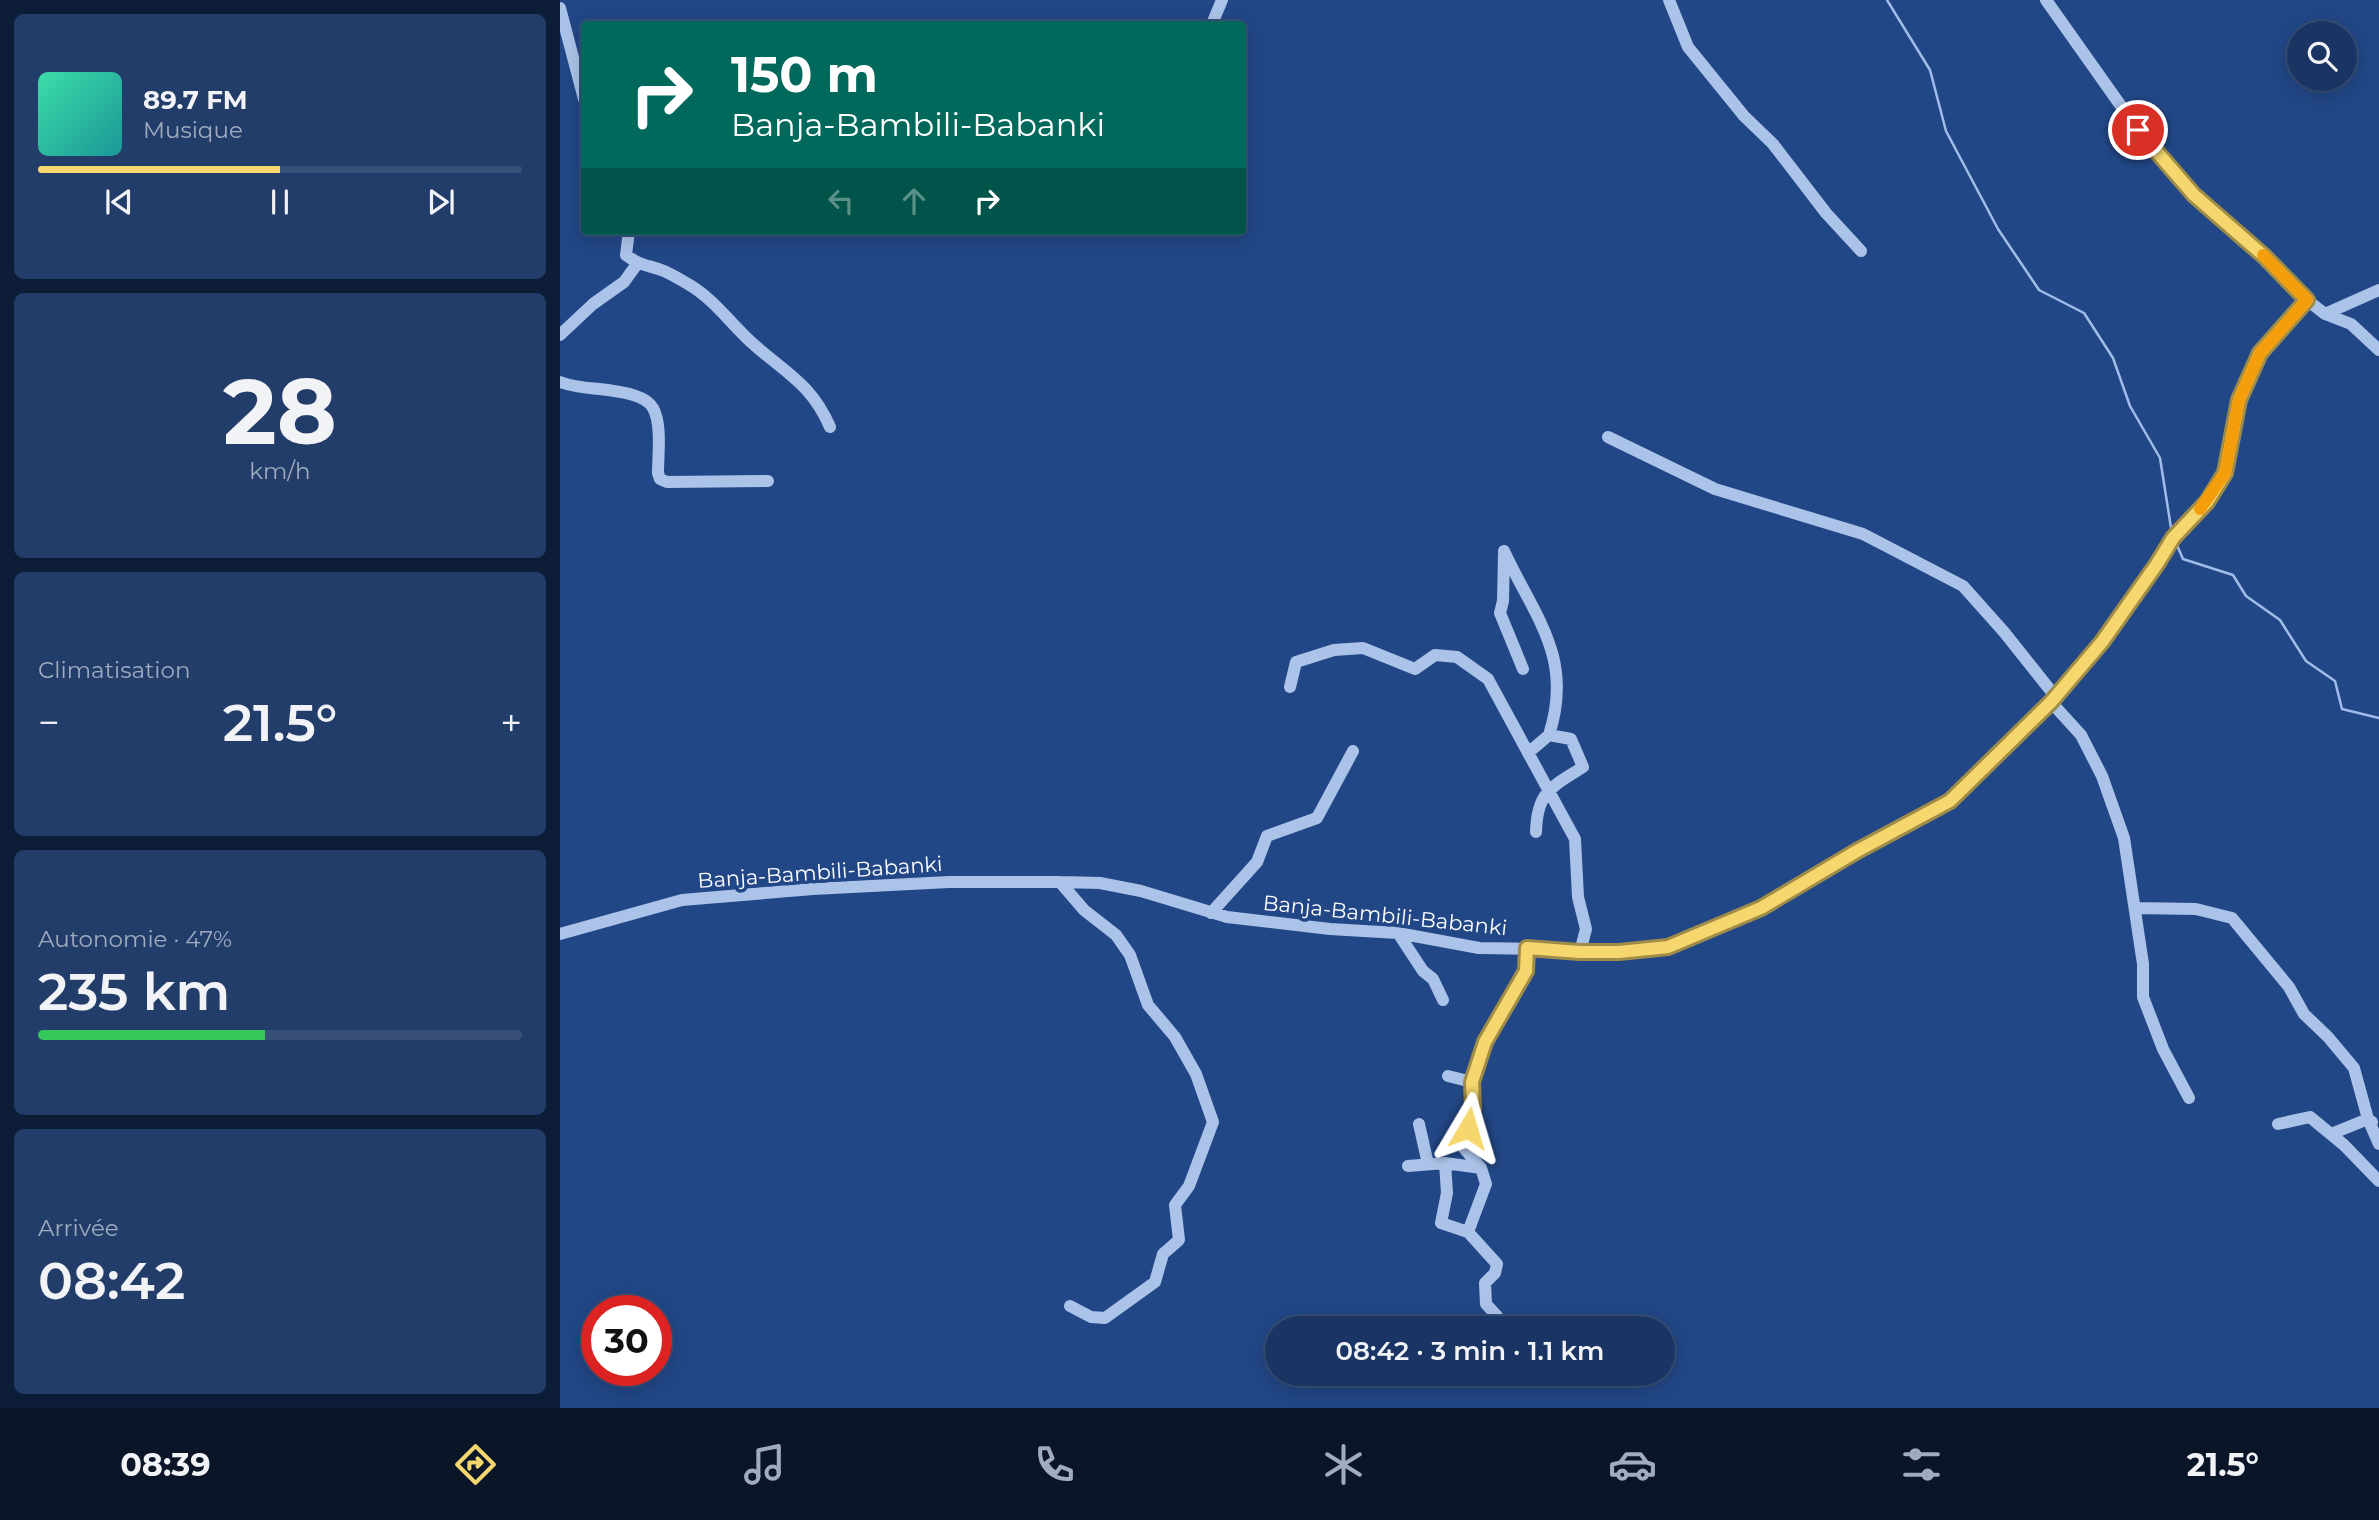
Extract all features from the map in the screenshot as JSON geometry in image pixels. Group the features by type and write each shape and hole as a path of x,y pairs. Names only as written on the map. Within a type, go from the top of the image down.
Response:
{"street":[{"path":"1213,21 1222,0"},
{"path":"1669,0 1688,47 1744,116 1773,144 1826,213 1861,251"},
{"path":"2046,0 2138,130 2194,195 2264,256 2307,300 2325,314 2351,324 2379,350"},
{"path":"560,8 581,88"},
{"path":"628,235 626,255 637,264 665,272 691,285 726,313 749,341 801,383 821,406 830,427"},
{"path":"560,335 593,304 624,282 637,264"},
{"path":"2325,314 2379,290"},
{"name":"Banja-Bambili-Babanki","path":"560,934 682,900 949,882 1060,882 1100,883 1141,891 1227,917 1330,929 1398,933 1479,948 1619,952 1668,947 1761,908 1857,851 1950,801 2053,699 2102,642 2173,538 2207,502 2225,473 2239,400 2260,353 2307,300"},
{"path":"560,382 576,388 610,390 641,398 653,407 658,436 660,479 667,482 768,481"},
{"path":"1608,437 1715,489 1863,534 1963,586 2004,632 2081,735 2102,776 2124,838 2143,964 2143,997 2163,1049 2189,1098"},
{"path":"1522,669 1500,613 1503,601 1504,551 1552,648 1558,684 1556,714 1549,735 1528,753"},
{"path":"1290,687 1296,662 1334,650 1363,648 1415,669 1435,655 1457,657 1488,678 1575,839 1578,897 1586,929 1580,952"},
{"path":"1536,831 1537,811 1549,789 1583,767 1572,738 1549,735"},
{"path":"1211,913 1257,862 1267,836 1317,818 1353,751"},
{"path":"1060,882 1084,910 1116,935 1130,955 1148,1005 1175,1037 1191,1065 1213,1122 1189,1186 1175,1205 1179,1240 1163,1254 1155,1282 1105,1318 1091,1317 1070,1306"},
{"path":"2136,908 2196,909 2232,918 2289,987 2304,1014 2354,1068 2379,1144"},
{"path":"1398,933 1423,971 1433,979 1443,1000"},
{"path":"1468,1232 1486,1184 1481,1168 1463,1147 1473,1108 1472,1082 1485,1042 1526,971 1527,948"},
{"path":"1448,1076 1472,1082"},
{"path":"2278,1124 2310,1117 2344,1144 2379,1181"},
{"path":"2331,1134 2373,1122"},
{"path":"1419,1124 1428,1164"},
{"path":"1408,1166 1445,1163 1481,1168"},
{"path":"1445,1163 1447,1193 1441,1223 1468,1232 1497,1264 1495,1273 1485,1283 1486,1304 1497,1316"}],"waterway":[{"path":"1887,0 1930,70 1946,131 1998,229 2039,290 2084,313 2113,358 2130,406 2160,458 2172,534"},
{"path":"2176,543 2183,559 2233,575 2246,596 2280,620 2306,661 2335,681 2342,709 2379,718"}],"slow traffic":[{"path":"2200,509 2225,473 2239,400 2260,353 2307,300 2263,255"}],"route":[{"path":"1468,1128 1473,1108 1472,1082 1485,1042 1526,971 1527,948 1619,952 1668,947 1761,908 1857,851 1950,801 2051,702 2102,642 2173,538 2207,502 2225,473 2239,400 2260,353 2307,300 2264,256 2194,195 2138,130"}]}
